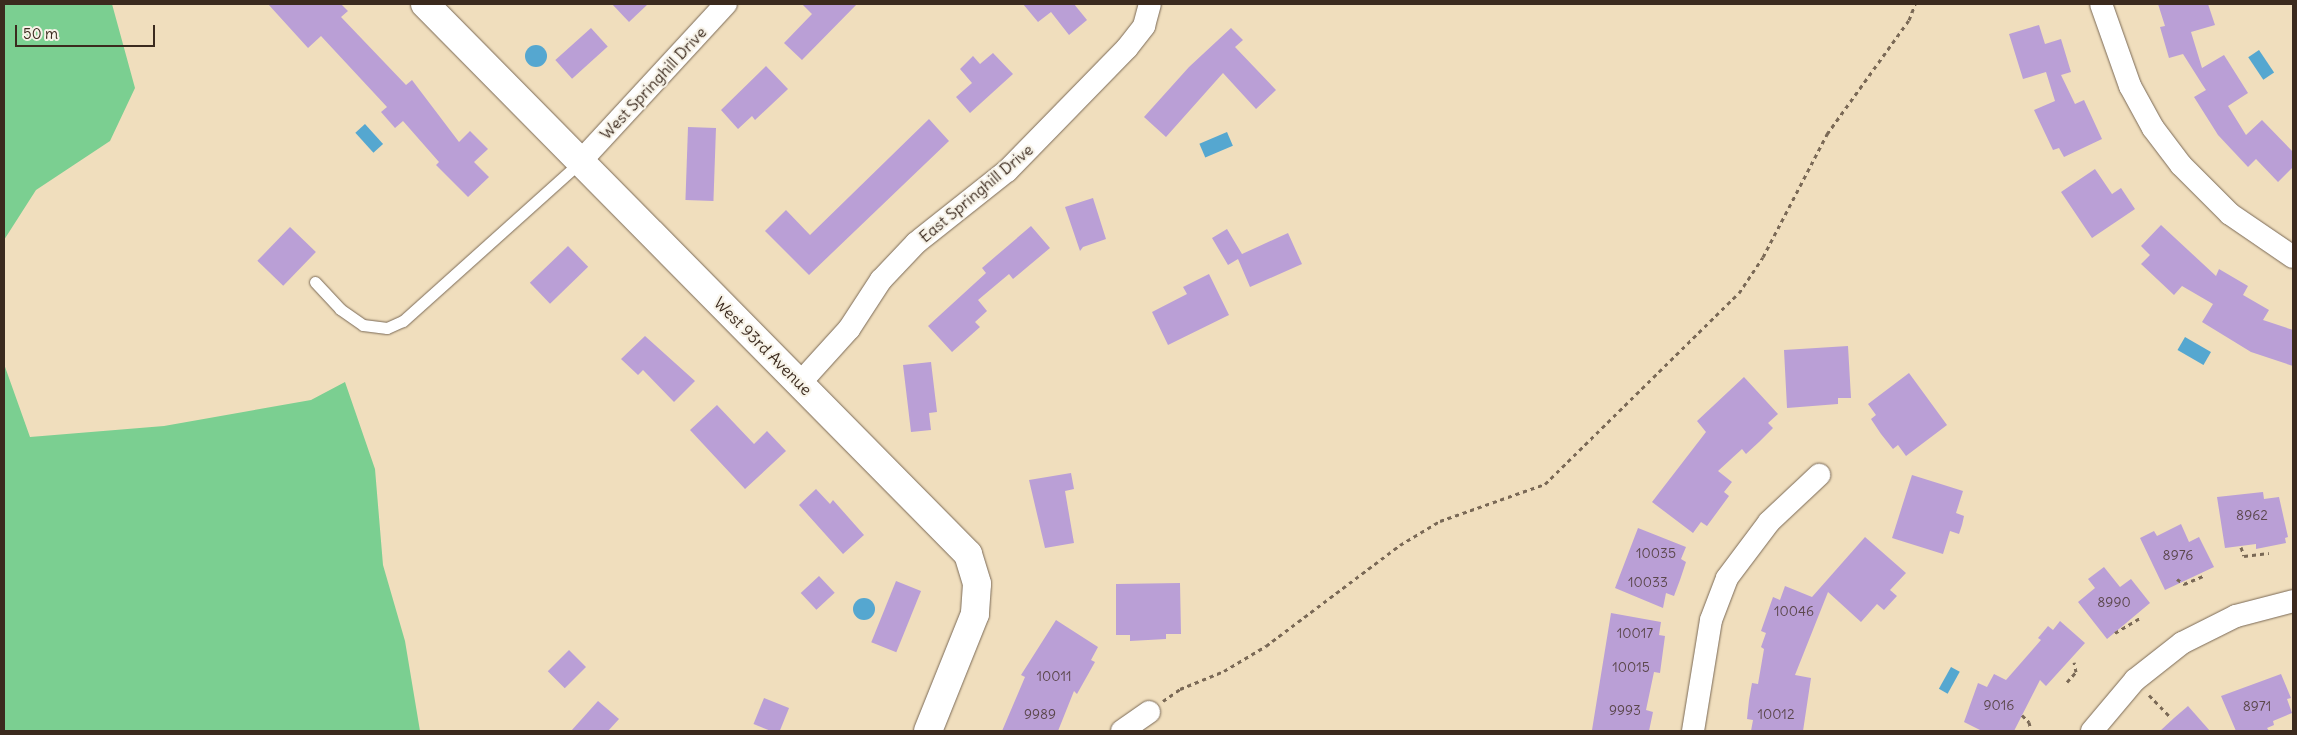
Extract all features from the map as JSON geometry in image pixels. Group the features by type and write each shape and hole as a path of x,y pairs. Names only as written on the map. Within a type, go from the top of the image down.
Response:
{"street":[{"name":"West 93rd Avenue","path":"425,4 956,539 968,554 974,569 977,600 974,621 928,731"},
{"name":"West Springhill Drive","path":"580,162 726,4"},
{"name":"East Springhill Drive","path":"800,383 849,328 881,280 916,244 1007,171 1127,48 1144,26 1150,4"},
{"path":"2101,4 2130,86 2153,128 2181,165 2242,224 2293,257"},
{"path":"1692,731 1711,620 1727,578 1769,522 1819,475"},
{"path":"2092,731 2135,680 2166,654 2217,624 2258,608 2293,601"},
{"path":"1122,731 1149,712"}],"lane":[{"path":"315,282 340,309 363,325 388,328 403,321 580,162"}],"path":[{"path":"1149,712 1180,689 1224,671 1266,646 1400,545 1440,521 1545,484 1739,293 1764,257 1827,134 1909,20 1915,4"},
{"path":"2241,547 2244,556 2269,553"},
{"path":"2177,579 2184,584 2205,575"},
{"path":"2115,633 2142,617"},
{"path":"2067,682 2077,668 2074,662"},
{"path":"2135,680 2170,717"},
{"path":"2022,715 2029,722 2031,731"}],"green space":[{"path":"4,4 112,4 135,88 110,141 36,190 4,240"},
{"path":"4,364 30,437 164,426 311,400 345,382 375,469 383,565 405,641 420,731 4,731"}],"water":[{"path":"536,45 544,48 547,56 544,64 536,67 528,64 525,56 528,48"},
{"path":"2259,50 2274,72 2263,80 2248,57"},
{"path":"365,124 383,144 373,153 355,133"},
{"path":"1227,132 1233,146 1205,158 1199,144"},
{"path":"2185,337 2211,352 2203,365 2178,350"},
{"path":"864,598 872,601 875,609 872,617 864,620 856,617 853,609 856,601"},
{"path":"1951,667 1960,672 1948,694 1939,689"}],"building":[{"path":"268,4 341,4 348,11 341,17 406,85 412,80 459,142 470,131 488,149 474,162 489,177 468,197 436,165 439,162 403,121 395,128 381,112 387,107 321,36 308,48"},
{"path":"612,4 648,4 629,22"},
{"path":"802,4 857,4 802,60 784,43 812,14"},
{"path":"1023,4 1074,4 1087,20 1069,35 1051,12 1038,22"},
{"path":"2158,4 2208,4 2215,25 2191,32 2202,68 2224,55 2248,93 2228,106 2246,135 2262,120 2293,152 2293,167 2278,182 2256,159 2248,167 2218,135 2194,97 2206,90 2183,54 2169,58 2160,27 2165,26"},
{"path":"2039,25 2045,44 2061,39 2071,72 2061,75 2075,104 2084,100 2102,139 2064,157 2059,148 2053,150 2034,110 2055,101 2046,72 2023,79 2009,34"},
{"path":"591,28 608,47 572,79 555,60"},
{"path":"1231,28 1243,40 1235,47 1276,90 1256,109 1223,73 1166,137 1144,117 1189,67"},
{"path":"993,53 1013,74 970,113 956,97 972,83 960,69 973,56 980,64"},
{"path":"766,66 788,89 755,120 752,116 738,129 721,110"},
{"path":"929,119 949,141 809,275 765,231 786,210 810,235"},
{"path":"688,127 716,128 713,201 685,200"},
{"path":"2095,169 2112,194 2121,188 2135,209 2092,238 2061,192"},
{"path":"1093,198 1106,239 1083,247 1080,251 1065,207"},
{"path":"2161,225 2216,276 2219,269 2248,286 2243,295 2269,310 2263,320 2293,330 2293,366 2251,352 2202,322 2213,304 2182,286 2174,295 2141,264 2150,255 2141,246"},
{"path":"1031,226 1050,248 1013,279 1009,274 978,300 987,311 975,322 980,327 952,352 928,326 986,273 982,268"},
{"path":"290,227 316,252 283,286 257,261"},
{"path":"1227,229 1242,254 1288,233 1302,264 1250,287 1238,259 1228,265 1212,238"},
{"path":"568,246 588,267 550,304 530,283"},
{"path":"1209,274 1229,315 1168,345 1152,312 1187,294 1183,287"},
{"path":"645,336 695,381 674,402 643,370 638,375 621,359"},
{"path":"1848,346 1851,398 1838,398 1838,404 1787,408 1784,350"},
{"path":"931,362 937,412 929,413 931,430 911,432 903,365"},
{"path":"1909,373 1947,425 1906,456 1898,445 1893,449 1881,434 1871,419 1876,415 1868,404"},
{"path":"1744,377 1778,414 1768,423 1773,428 1759,442 1746,454 1742,449 1718,471 1732,482 1724,492 1729,496 1707,526 1701,522 1693,533 1652,502 1706,432 1697,421"},
{"path":"717,405 754,444 767,431 786,451 745,489 690,430"},
{"path":"1071,473 1074,489 1065,491 1074,543 1045,548 1029,480"},
{"path":"1912,475 1963,491 1956,513 1964,516 1962,525 1959,534 1950,531 1943,554 1892,538"},
{"path":"816,489 830,504 833,500 864,535 843,554 799,505"},
{"path":"2263,492 2264,499 2279,497 2288,537 2285,538 2286,543 2256,549 2256,544 2225,548 2217,497"},
{"path":"2181,524 2189,542 2199,537 2214,567 2165,590 2140,538 2154,531 2157,536"},
{"path":"1638,528 1686,547 1681,559 1686,562 1674,596 1666,593 1663,608 1615,588"},
{"path":"1865,537 1906,573 1890,590 1897,596 1884,610 1877,604 1861,622 1828,592 1795,675 1811,678 1803,731 1751,731 1753,720 1747,719 1749,700 1752,683 1758,684 1764,649 1761,647 1766,633 1761,631 1773,597 1780,600 1785,586 1812,597"},
{"path":"2104,567 2120,587 2131,579 2150,603 2107,639 2078,602 2095,588 2088,579"},
{"path":"819,576 835,593 816,610 801,593"},
{"path":"896,581 921,591 896,652 871,642"},
{"path":"1180,583 1181,634 1166,634 1166,639 1130,641 1130,635 1116,635 1116,584"},
{"path":"1611,613 1661,622 1659,635 1665,636 1660,673 1654,672 1646,710 1653,712 1649,731 1592,730"},
{"path":"1056,620 1098,647 1091,660 1095,662 1077,694 1074,691 1058,731 1002,731 1025,677 1021,675"},
{"path":"2060,621 2085,643 2046,686 2040,680 2014,731 1982,731 1964,722 1978,683 1987,687 1994,674 2006,680 2041,640 2038,638 2048,626 2053,630"},
{"path":"569,650 586,667 565,688 548,671"},
{"path":"2281,674 2291,698 2287,699 2292,713 2273,721 2274,725 2267,728 2269,731 2236,731 2221,696"},
{"path":"764,698 789,708 780,731 771,731 754,724"},
{"path":"598,701 619,719 608,731 571,731"},
{"path":"2188,706 2210,731 2160,731 2174,718"}]}
